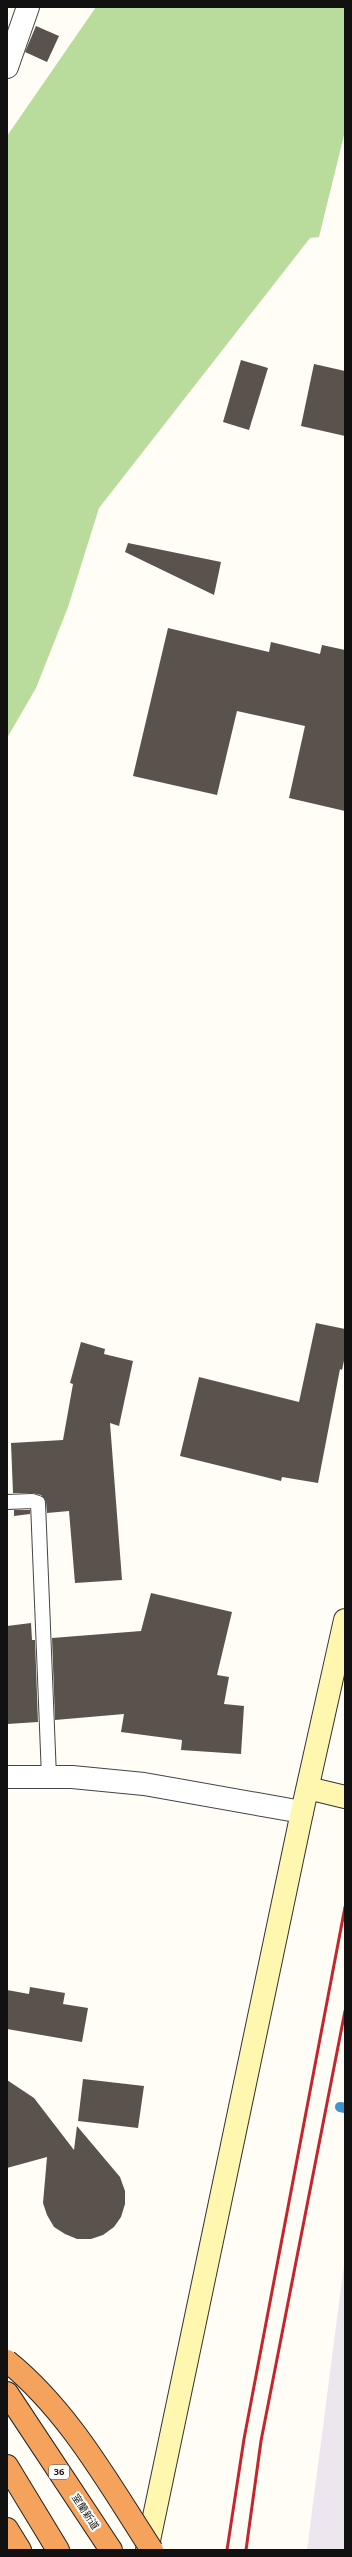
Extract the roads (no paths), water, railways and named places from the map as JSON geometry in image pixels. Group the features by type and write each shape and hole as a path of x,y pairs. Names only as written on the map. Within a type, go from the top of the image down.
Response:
{"highway":[{"path":"7,2361 30,2380 79,2438 152,2550"},
{"name":"室蘭新道","path":"7,2394 111,2550"},
{"path":"7,2466 58,2550"},
{"path":"7,2529 20,2550"}],"street":[{"path":"7,67 28,7"},
{"path":"147,2550 302,1812 345,1620"},
{"path":"7,1777 49,1777 144,1784 302,1812"},
{"path":"308,1788 345,1797"}],"lane":[{"path":"7,1502 32,1501 38,1503 49,1777"}],"waterway":[{"path":"340,2107 345,2108"}],"railway":[{"path":"227,2550 244,2439 345,1907"},
{"path":"246,2550 261,2441 345,2011"}]}
